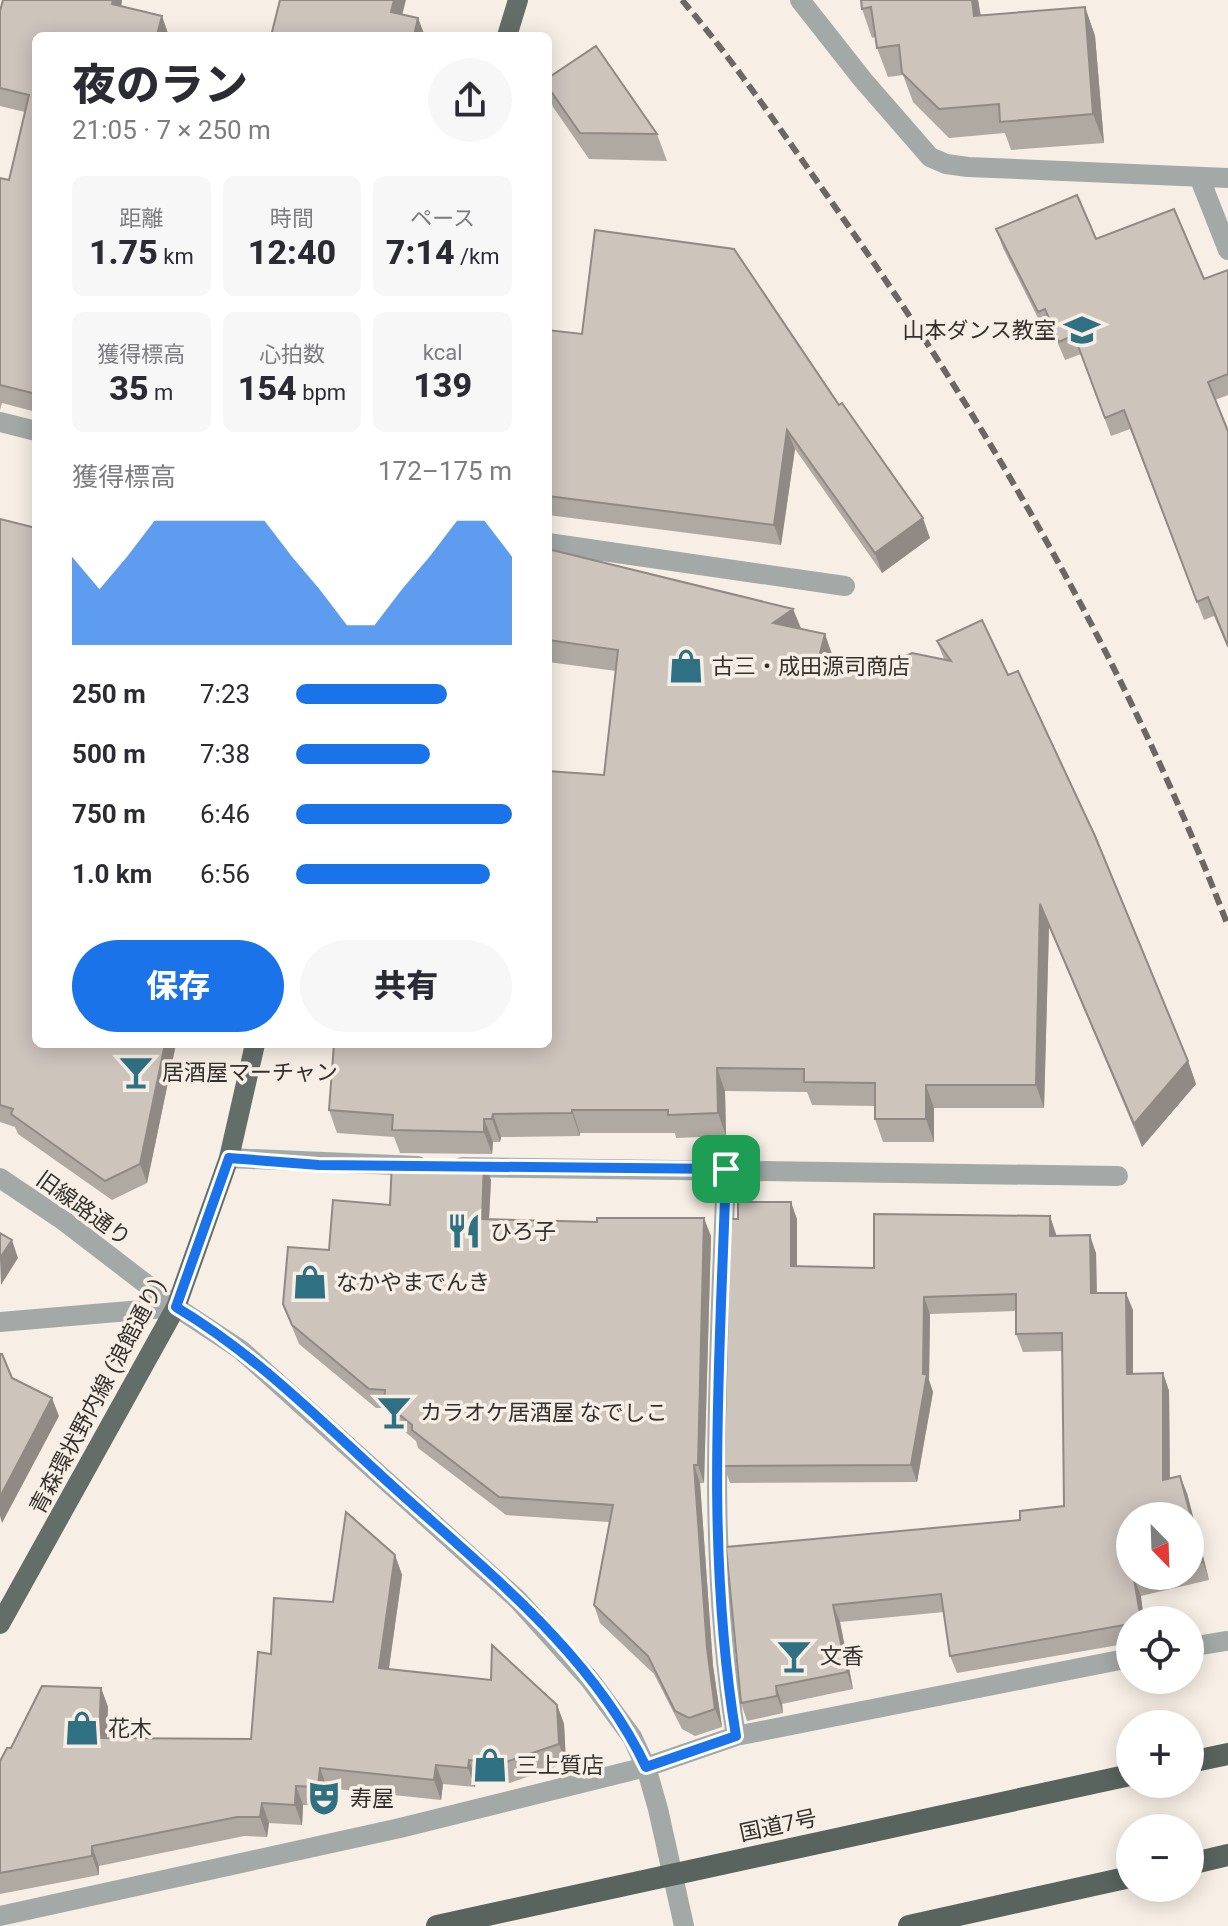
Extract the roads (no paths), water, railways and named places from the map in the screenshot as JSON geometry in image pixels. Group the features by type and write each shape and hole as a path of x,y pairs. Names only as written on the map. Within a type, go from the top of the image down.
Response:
{"highway":[{"path":"1204,1759 1228,1754"},
{"name":"国道7号","path":"437,1926 1116,1778"},
{"path":"1204,1861 1228,1855"},
{"path":"909,1926 1116,1880"}],"main road":[{"path":"508,32 516,1"},
{"name":"青森環状野内線 (浪館通り)","path":"0,1624 176,1307 229,1158 254,1048"}],"street":[{"path":"800,0 863,80 937,161 968,167 1228,178"},
{"path":"1200,179 1228,250"},
{"path":"0,422 32,430"},
{"path":"552,544 821,580 845,586"},
{"path":"229,1158 335,1165 1118,1176"},
{"path":"726,1169 715,1537 725,1672 736,1736"},
{"name":"旧線路通り","path":"0,1178 64,1221 176,1307 241,1350 517,1599 613,1709 646,1767 684,1926"},
{"path":"0,1322 176,1307"},
{"path":"1204,1645 1226,1641"},
{"path":"0,1916 214,1872 646,1767 736,1736 1116,1661"}],"railway":[{"path":"682,0 741,75 833,204 948,375 1002,463 1102,644 1147,737 1228,926"}],"place":[{"name":"山本ダンス教室","path":"1082,330"},
{"name":"古三・成田源司商店","path":"686,666"},
{"name":"居酒屋マーチャン","path":"136,1072"},
{"name":"ひろ子","path":"464,1231"},
{"name":"なかやまでんき","path":"310,1282"},
{"name":"カラオケ居酒屋 なでしこ","path":"394,1412"},
{"name":"文香","path":"794,1656"},
{"name":"花木","path":"82,1728"},
{"name":"三上質店","path":"490,1765"},
{"name":"寿屋","path":"324,1798"}]}
